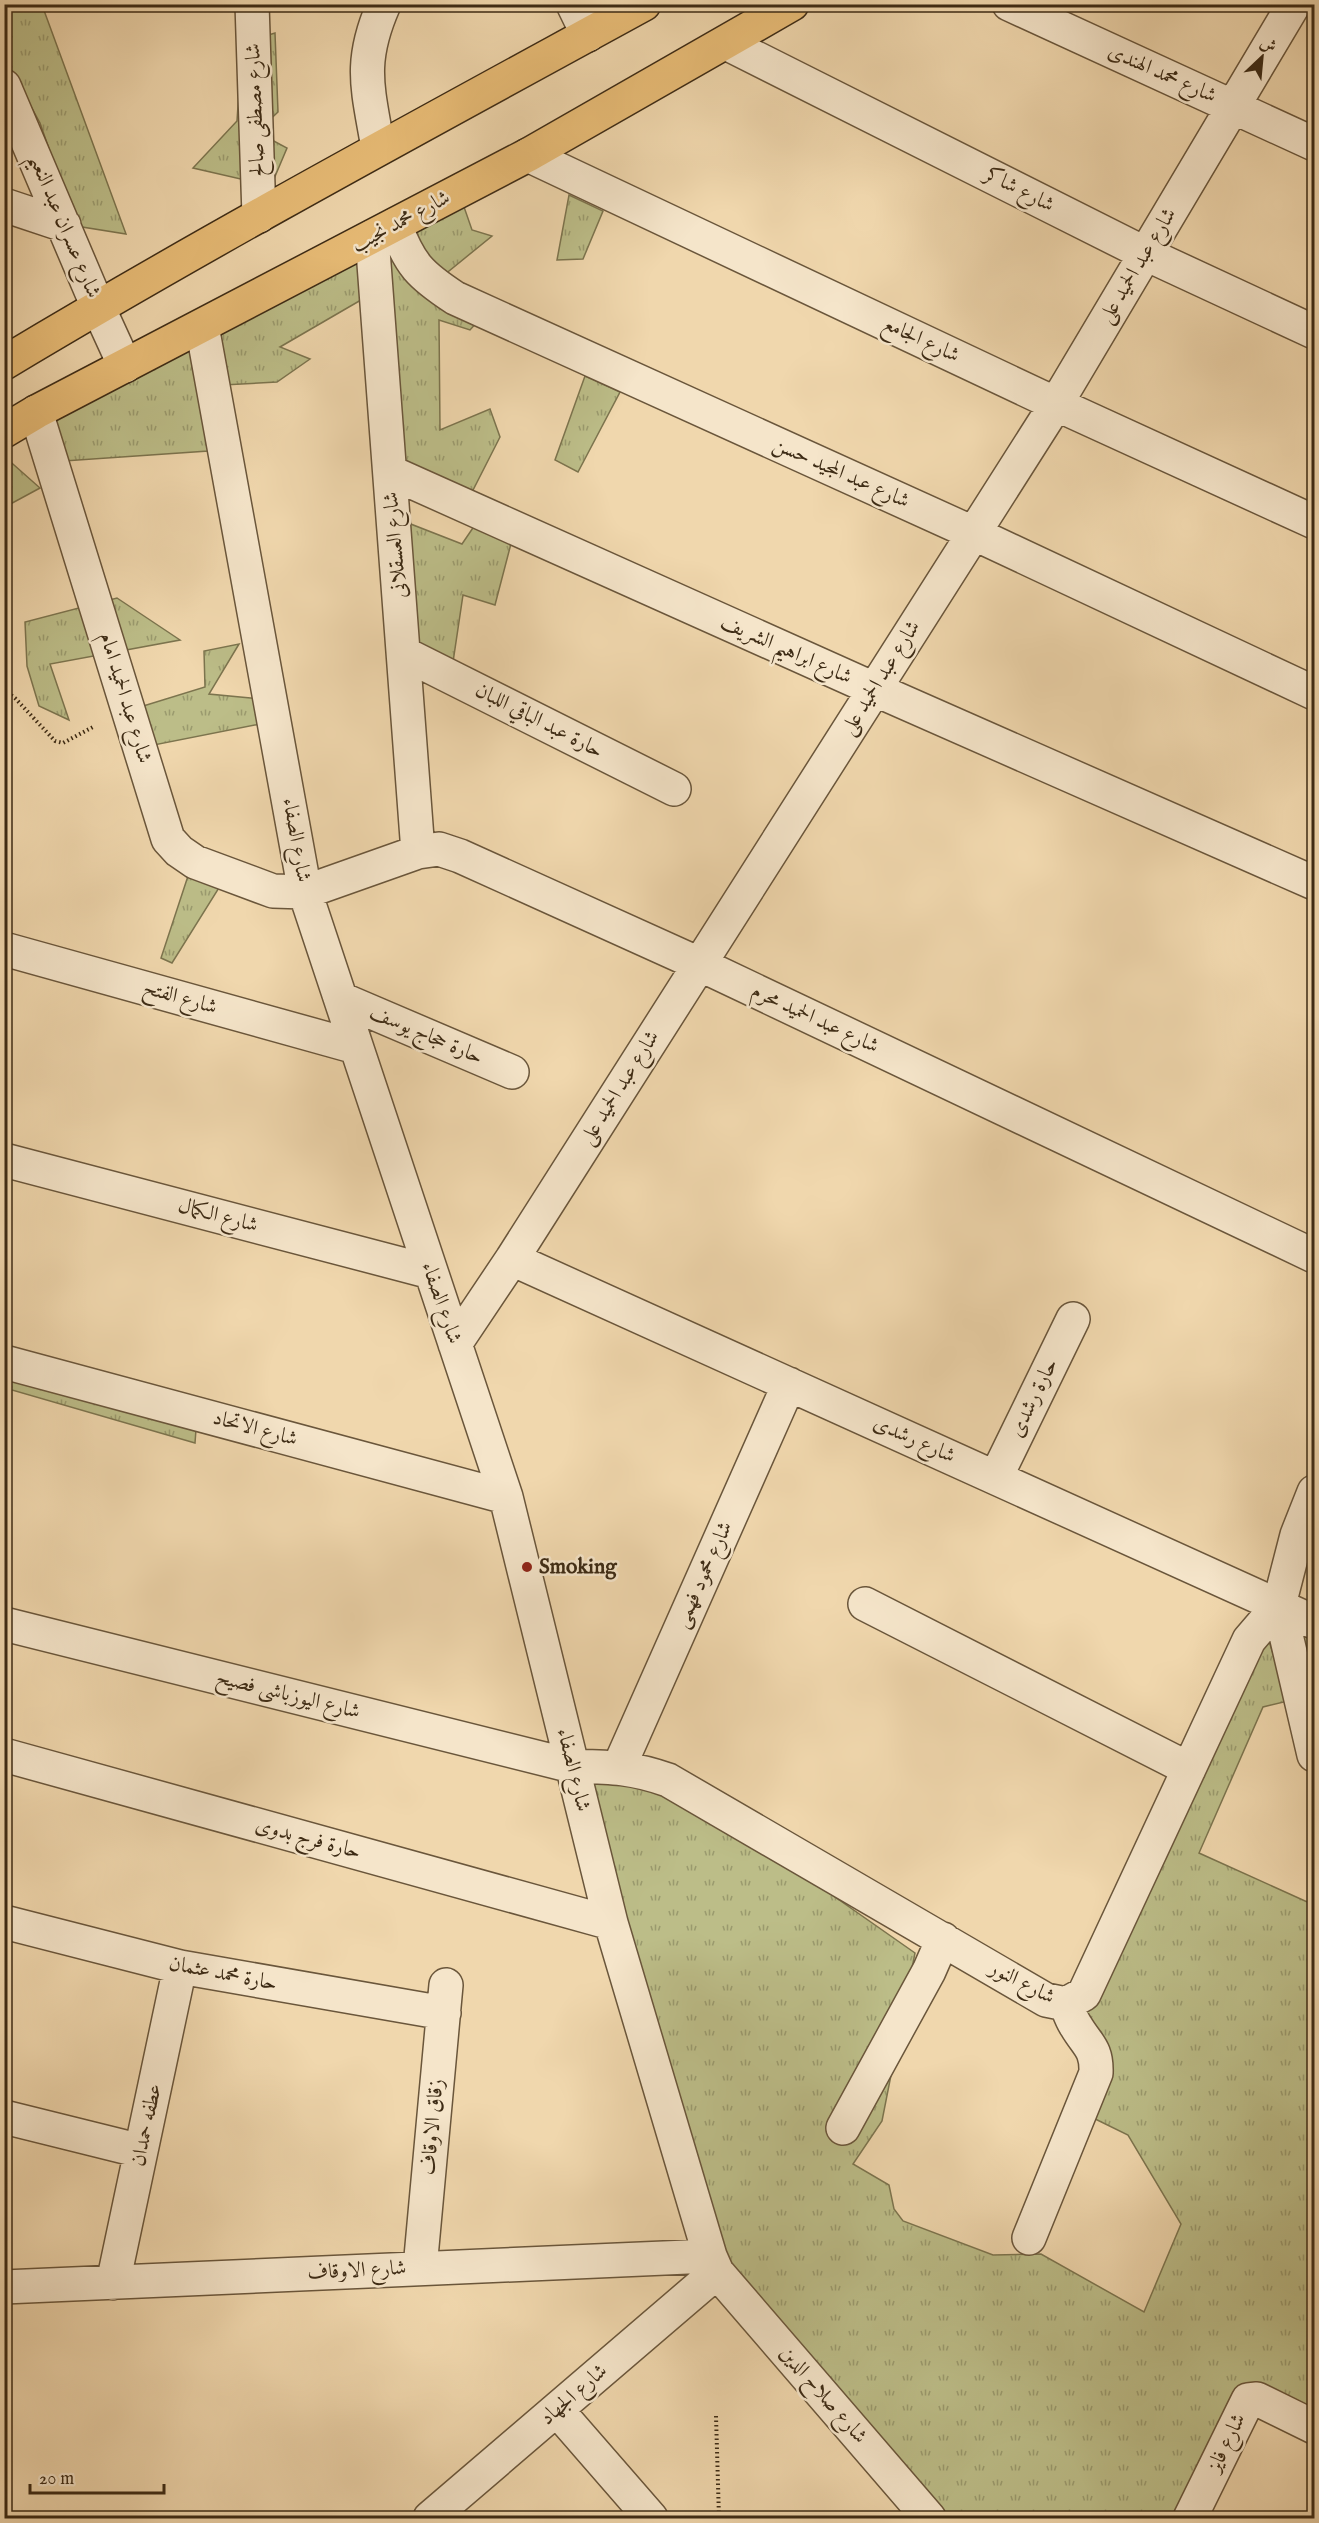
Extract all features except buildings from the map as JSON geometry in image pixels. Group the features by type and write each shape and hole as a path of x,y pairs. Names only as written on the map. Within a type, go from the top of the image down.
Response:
{"main road":[{"path":"4,363 378,148 644,4"},
{"name":"شارع محمد نجيب","path":"4,431 36,412 528,155 726,44 792,4"}],"street":[{"name":"شارع مصطفى صالح","path":"252,4 259,216"},
{"path":"378,148 366,76 367,53 373,29 384,4"},
{"path":"573,4 588,35"},
{"name":"شارع محمد الهندى","path":"1010,4 1314,144"},
{"name":"شارع عبد الحميد على","path":"455,1344 512,1259 1056,404 1294,4"},
{"name":"شارع شاكر","path":"726,44 1146,254 1314,332"},
{"name":"شارع عسران عبد النعيم","path":"4,86 125,366"},
{"name":"شارع الجامع","path":"528,155 1056,404 1314,522"},
{"path":"4,205 64,225"},
{"name":"شارع العسقلانى","path":"383,231 390,472 418,852"},
{"name":"شارع عبد المجيد حسن","path":"383,231 427,280 455,298 973,533 1314,693"},
{"name":"شارع الصفاء","path":"202,326 305,892 506,1497 611,1923 714,2264"},
{"name":"شارع عبد الحميد امام","path":"36,412 168,839 179,851 195,862 273,891 305,892"},
{"name":"شارع ابراهيم الشريف","path":"390,472 873,689 1314,883"},
{"name":"حارة عبد الباقي اللبان","path":"405,654 674,789"},
{"name":"شارع عبد الحميد محرم","path":"305,892 418,852 439,849 460,856 699,964 1314,1256"},
{"name":"شارع الفتح","path":"4,949 356,1047"},
{"name":"حارة حجاج يوسف","path":"341,999 512,1072"},
{"name":"شارع الكمال","path":"4,1160 430,1272"},
{"name":"شارع رشدى","path":"512,1259 1314,1622"},
{"name":"حارة رشدى","path":"996,1477 1072,1319"},
{"name":"شارع الاتحاد","path":"4,1362 506,1497"},
{"name":"شارع محمود فهمى","path":"619,1767 789,1384"},
{"path":"1314,1492 1297,1535 1279,1605 1314,1755"},
{"path":"865,1604 1189,1769"},
{"name":"شارع النور","path":"572,1766 619,1767 638,1770 668,1780 1046,2000 1066,2004 1079,1999 1084,1994 1249,1640 1279,1605"},
{"name":"شارع اليوزباشى فصيح","path":"4,1624 572,1766"},
{"name":"حارة فرج بدوى","path":"4,1755 611,1923"},
{"name":"حارة محمد عثمان","path":"4,1922 180,1967 445,1999"},
{"path":"843,2128 929,1971 943,1939"},
{"name":"عطفه حمدان","path":"113,2283 180,1967"},
{"name":"زقاق الاوقاف","path":"420,2268 445,1999"},
{"path":"1029,2238 1096,2073 1097,2059 1090,2044 1074,2023 1066,2004"},
{"path":"4,2117 141,2151"},
{"name":"شارع الاوقاف","path":"4,2287 420,2268 714,2264"},
{"name":"شارع الجهاد","path":"430,2518 557,2410 714,2264"},
{"name":"شارع صلاح الدين","path":"714,2264 929,2518"},
{"name":"شارع فايز","path":"1190,2518 1248,2400 1257,2399 1314,2427"},
{"path":"557,2410 651,2518"}],"path":[{"path":"4,690 15,698 51,739 59,743 63,743 128,708"},
{"path":"716,2416 719,2518"}],"green space":[{"path":"4,5 42,5 126,234 76,226 40,123 5,59"},
{"path":"275,33 278,112 257,132 287,148 271,186 193,168 237,121 242,43"},
{"path":"569,195 603,211 583,259 557,260"},
{"path":"463,204 472,230 492,236 438,280 479,320 470,330 439,320 440,430 490,409 500,437 470,496 401,464 383,245"},
{"path":"360,259 361,300 280,347 310,359 277,382 223,385 212,334"},
{"path":"194,344 208,451 64,461 53,419"},
{"path":"585,376 620,392 578,472 555,460"},
{"path":"5,457 40,488 5,507"},
{"path":"479,519 513,536 495,605 463,595 453,662 416,643 408,523 462,544"},
{"path":"117,598 180,640 50,664 69,720 39,706 27,666 25,622"},
{"path":"239,644 209,694 260,699 265,723 154,745 140,707 205,687 204,651"},
{"path":"189,873 222,883 172,963 161,958"},
{"path":"4,1349 198,1402 195,1443 5,1388"},
{"path":"1263,1622 1288,1701 1263,1707 1199,1853 1314,1905 1314,2419 1249,2388 1177,2518 929,2518 717,2272 586,1777 668,1780 915,1953 882,2121 853,2164 889,2185 894,2209 903,2221 993,2255 1041,2254 1144,2312 1181,2224 1128,2135 1081,2112 1097,2059 1074,2023"},
{"path":"1294,1625 1314,1636 1314,1715"}],"place":[{"name":"Smoking","path":"527,1567"}]}
